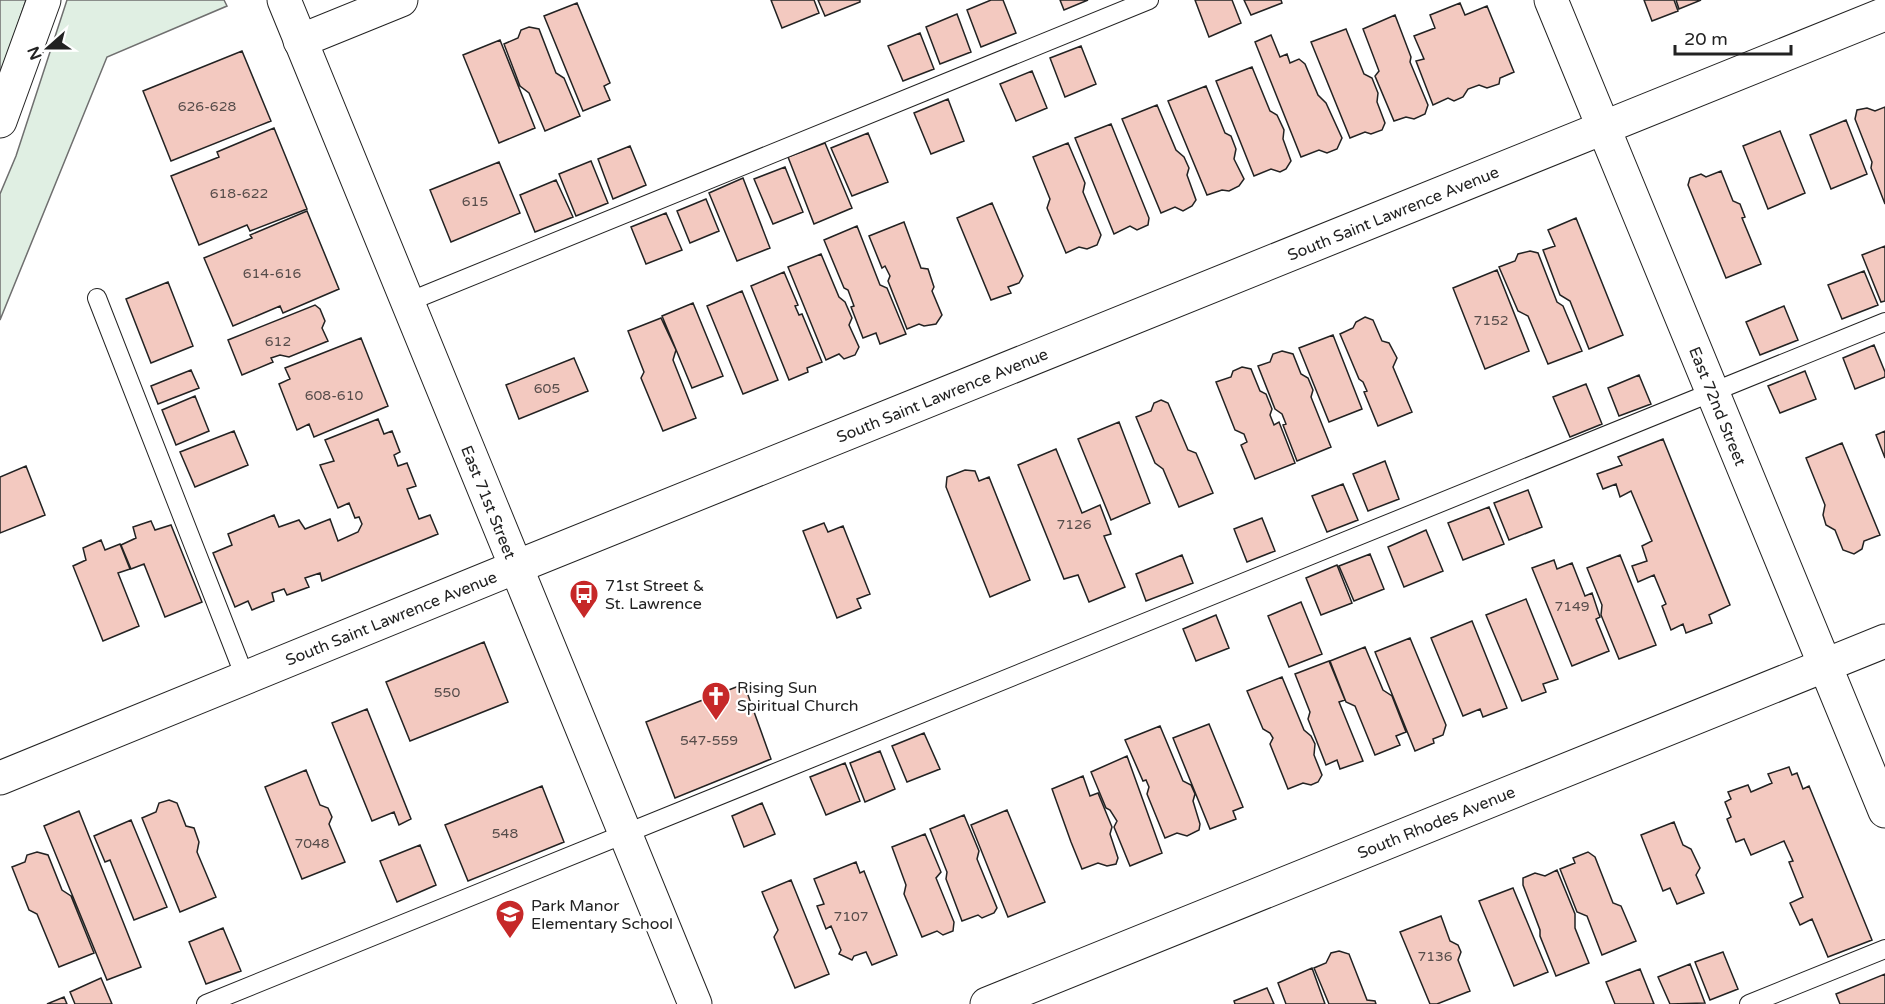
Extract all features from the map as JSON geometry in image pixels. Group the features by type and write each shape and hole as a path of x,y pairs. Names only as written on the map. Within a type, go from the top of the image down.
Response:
{"main road":[{"path":"0,121 44,0"},
{"name":"East 71st Street","path":"284,0 695,1004"},
{"path":"300,41 401,0"},
{"name":"East 72nd Street","path":"1551,0 1885,811"},
{"name":"South Saint Lawrence Avenue","path":"0,778 1885,14"},
{"name":"South Rhodes Avenue","path":"987,1004 1885,641"}],"lane":[{"path":"408,302 1149,0"},
{"path":"97,298 245,678"},
{"path":"206,1004 1885,322"},
{"path":"1749,1004 1885,949"}],"green space":[{"path":"0,0 26,0 0,78"},
{"path":"67,0 224,0 227,6 107,57 0,320 0,194 16,156"}],"building":[{"path":"771,0 814,0 819,13 782,28"},
{"path":"818,0 860,0 860,2 825,16"},
{"path":"991,0 1003,0 1016,33 981,47 967,10"},
{"path":"1060,0 1088,0 1064,10"},
{"path":"1195,0 1232,0 1241,23 1209,37"},
{"path":"1244,0 1281,0 1282,3 1251,15"},
{"path":"1644,0 1674,0 1678,11 1652,21"},
{"path":"1676,0 1701,0 1679,9"},
{"path":"577,3 610,83 604,86 610,100 583,111 544,16"},
{"path":"1460,3 1465,15 1487,6 1514,72 1500,78 1499,84 1487,88 1479,85 1468,89 1463,97 1454,101 1448,98 1433,105 1416,61 1424,59 1414,36 1435,28 1430,15"},
{"path":"957,14 971,52 940,64 926,27"},
{"path":"1395,15 1411,57 1410,62 1428,105 1425,114 1414,119 1406,117 1394,121 1375,76 1379,71 1363,29"},
{"path":"529,27 539,29 556,73 564,78 580,116 545,131 529,93 520,86 504,44 518,38 521,30"},
{"path":"1346,29 1364,74 1372,78 1378,93 1377,102 1385,123 1382,130 1371,134 1365,132 1350,138 1311,42"},
{"path":"920,33 934,69 903,81 888,46"},
{"path":"1271,35 1280,57 1287,54 1290,63 1299,59 1305,64 1318,95 1326,103 1342,138 1337,149 1327,153 1319,150 1301,157 1255,42"},
{"path":"500,40 535,128 499,143 463,55"},
{"path":"1081,46 1096,84 1065,97 1050,58"},
{"path":"242,51 271,121 171,161 143,91"},
{"path":"1252,67 1270,111 1277,115 1284,130 1283,139 1291,161 1286,169 1280,172 1271,169 1254,176 1216,81"},
{"path":"1032,71 1047,108 1016,121 1000,84"},
{"path":"1206,86 1225,133 1231,136 1236,149 1234,159 1244,179 1239,186 1229,191 1222,190 1207,195 1168,101"},
{"path":"948,99 964,141 931,154 914,113"},
{"path":"1157,105 1176,150 1184,157 1189,168 1187,175 1196,200 1192,206 1183,211 1175,207 1161,213 1122,119"},
{"path":"1885,107 1885,204 1855,119 1857,110 1867,108 1875,111"},
{"path":"1846,120 1867,174 1831,189 1810,135"},
{"path":"1111,124 1149,218 1148,225 1137,230 1130,226 1114,234 1075,138"},
{"path":"274,128 307,209 250,231 247,225 199,245 171,176 219,157 217,152"},
{"path":"1780,131 1805,193 1768,209 1743,146"},
{"path":"868,133 888,182 852,196 831,148"},
{"path":"825,143 852,208 814,224 788,157"},
{"path":"1068,143 1085,183 1083,192 1101,235 1097,245 1087,249 1079,247 1066,253 1047,208 1050,199 1033,157"},
{"path":"630,146 646,185 613,199 598,159"},
{"path":"591,161 608,203 576,216 559,174"},
{"path":"499,162 520,213 451,242 430,190"},
{"path":"785,167 803,212 773,224 754,179"},
{"path":"1721,171 1733,201 1740,204 1745,217 1742,218 1761,264 1726,278 1688,185 1690,178 1701,174 1706,177"},
{"path":"743,178 770,248 737,261 709,193"},
{"path":"556,180 573,217 535,232 520,195"},
{"path":"706,199 719,231 690,243 677,211"},
{"path":"992,203 1023,276 1019,283 1008,287 1011,293 991,300 957,218"},
{"path":"307,211 339,289 283,313 280,306 233,326 204,258 252,238 250,235"},
{"path":"666,213 682,250 646,264 631,227"},
{"path":"1576,218 1623,335 1589,349 1570,301 1560,295 1543,250 1555,246 1548,230"},
{"path":"904,222 921,268 928,269 934,287 932,291 942,315 936,324 924,326 919,324 907,329 888,281 890,276 885,266 882,268 869,236"},
{"path":"857,226 880,285 887,288 906,334 880,344 876,333 863,338 851,307 854,306 848,290 844,288 824,240"},
{"path":"1885,246 1885,301 1881,302 1862,255"},
{"path":"1530,251 1538,253 1557,302 1563,306 1582,351 1548,364 1528,316 1518,311 1499,267 1515,261 1518,254"},
{"path":"821,254 839,297 845,302 852,318 849,325 859,347 855,355 844,359 839,354 826,360 788,267"},
{"path":"1497,270 1529,351 1485,369 1453,288"},
{"path":"1864,271 1878,305 1842,319 1828,285"},
{"path":"784,272 798,305 795,306 799,315 802,314 822,362 807,368 808,372 789,380 751,286"},
{"path":"168,282 193,346 151,363 126,299"},
{"path":"742,291 778,380 743,394 707,306"},
{"path":"693,303 723,376 692,388 662,316"},
{"path":"315,305 320,309 325,321 322,328 328,341 289,357 280,355 271,358 273,362 242,375 228,340"},
{"path":"1784,306 1798,340 1760,355 1746,322"},
{"path":"1365,317 1373,320 1382,341 1389,343 1397,358 1393,367 1412,412 1378,426 1364,392 1367,391 1359,379 1340,334 1353,328 1356,322"},
{"path":"661,318 676,350 673,360 696,418 663,431 641,378 644,372 628,331"},
{"path":"1333,335 1362,409 1329,422 1299,348"},
{"path":"361,338 388,406 314,437 309,424 297,430 279,384 290,379 285,368"},
{"path":"1874,345 1885,377 1855,389 1843,358"},
{"path":"1282,351 1293,354 1301,374 1308,378 1313,390 1311,397 1331,447 1297,461 1283,425 1286,424 1282,414 1275,409 1258,366 1270,362 1273,354"},
{"path":"574,358 588,391 519,419 506,385"},
{"path":"1242,367 1251,369 1260,391 1266,394 1272,409 1270,415 1274,425 1279,422 1295,463 1255,479 1241,445 1247,442 1244,434 1235,430 1216,382 1231,377 1233,371"},
{"path":"191,370 199,388 158,404 151,386"},
{"path":"1805,371 1816,399 1780,413 1768,386"},
{"path":"1639,375 1651,404 1619,416 1608,388"},
{"path":"1586,384 1602,424 1570,437 1553,397"},
{"path":"195,396 209,431 176,445 162,410"},
{"path":"1161,400 1168,403 1188,450 1196,453 1213,493 1179,507 1163,469 1155,463 1136,417 1151,411 1154,403"},
{"path":"378,419 384,434 392,431 400,452 394,455 398,466 407,463 416,486 407,489 419,519 430,515 438,534 322,581 320,573 305,578 309,587 287,595 284,589 272,593 274,601 252,610 248,601 235,607 213,553 232,545 228,534 274,515 279,527 299,520 305,529 330,519 338,541 358,532 362,524 359,517 355,518 349,503 338,508 320,465 334,461 325,440"},
{"path":"1119,422 1150,503 1111,520 1078,439"},
{"path":"234,431 248,465 195,487 180,452"},
{"path":"1885,431 1885,458 1876,435"},
{"path":"1663,439 1730,605 1709,615 1712,623 1686,633 1683,624 1671,630 1662,606 1666,604 1654,575 1638,582 1632,566 1647,561 1642,546 1652,541 1631,491 1620,497 1616,484 1603,489 1597,474 1622,465 1618,457"},
{"path":"1842,443 1880,535 1864,541 1862,549 1854,554 1843,550 1835,530 1826,525 1823,515 1825,505 1806,458"},
{"path":"1056,449 1082,513 1100,505 1111,534 1104,536 1125,587 1089,602 1078,575 1064,579 1018,465"},
{"path":"1385,461 1399,499 1368,511 1353,474"},
{"path":"26,466 45,515 0,533 0,477"},
{"path":"965,470 975,471 979,481 989,477 1030,580 990,597 946,487 947,477"},
{"path":"1343,484 1358,520 1327,532 1312,496"},
{"path":"1528,490 1542,527 1509,540 1494,503"},
{"path":"1489,507 1504,544 1463,560 1448,523"},
{"path":"1262,518 1275,551 1247,562 1234,529"},
{"path":"151,521 155,530 171,525 202,602 165,617 144,564 131,569 121,545 136,538 133,527"},
{"path":"824,523 828,532 843,526 870,594 857,599 861,608 837,618 803,531"},
{"path":"1426,530 1443,571 1404,587 1388,547"},
{"path":"101,540 105,550 120,544 130,569 118,573 139,626 103,641 73,566 86,560 83,548"},
{"path":"1370,554 1384,589 1354,601 1339,566"},
{"path":"1182,555 1193,583 1146,601 1136,574"},
{"path":"1620,555 1656,645 1619,659 1601,615 1602,605 1587,568"},
{"path":"1554,560 1557,569 1572,563 1585,596 1592,593 1600,617 1596,619 1609,651 1572,666 1532,568"},
{"path":"1337,565 1352,603 1321,615 1306,578"},
{"path":"1526,599 1558,679 1543,684 1546,692 1522,701 1486,615"},
{"path":"1301,602 1322,654 1289,667 1268,616"},
{"path":"1216,615 1229,648 1196,661 1183,629"},
{"path":"1472,621 1507,708 1483,717 1480,709 1463,716 1431,638"},
{"path":"1410,638 1446,725 1443,735 1433,739 1434,743 1415,751 1375,652"},
{"path":"484,642 508,702 410,741 386,682"},
{"path":"1365,647 1383,690 1392,696 1406,732 1396,736 1400,745 1375,755 1355,706 1346,702 1330,661"},
{"path":"1329,661 1345,700 1339,702 1363,761 1340,769 1337,760 1326,765 1308,719 1310,712 1295,674"},
{"path":"1282,677 1304,730 1315,744 1314,755 1322,775 1318,782 1311,785 1303,783 1288,789 1270,744 1273,738 1263,729 1247,691"},
{"path":"744,684 771,759 675,798 646,722"},
{"path":"367,709 411,819 399,825 394,812 372,821 332,723"},
{"path":"1209,724 1243,807 1233,811 1236,819 1210,829 1173,738"},
{"path":"1160,726 1183,781 1191,785 1195,794 1193,801 1200,824 1199,830 1187,836 1177,833 1165,838 1147,794 1149,787 1146,780 1143,781 1125,740"},
{"path":"924,733 940,769 907,782 892,746"},
{"path":"880,751 895,789 865,802 850,763"},
{"path":"1127,756 1162,853 1130,866 1114,827 1117,821 1106,808 1091,772"},
{"path":"845,763 860,801 826,815 810,777"},
{"path":"1789,767 1792,775 1797,773 1803,789 1809,786 1872,940 1828,957 1812,919 1800,925 1790,903 1803,897 1789,862 1793,861 1784,841 1751,855 1744,839 1736,842 1727,819 1731,817 1725,802 1731,799 1728,792 1748,785 1751,792 1772,783 1768,774"},
{"path":"306,770 320,805 328,808 332,817 329,824 345,862 302,879 265,787"},
{"path":"1083,776 1090,796 1098,793 1112,827 1110,834 1118,858 1116,864 1107,866 1098,863 1082,869 1071,842 1052,789"},
{"path":"542,786 564,842 468,881 445,825"},
{"path":"169,800 177,803 186,826 194,828 199,842 197,852 216,897 180,912 142,818 156,812 159,803"},
{"path":"762,803 775,834 744,847 732,816"},
{"path":"1007,810 1045,902 1008,917 971,825"},
{"path":"79,811 141,967 107,980 44,826"},
{"path":"964,815 979,851 977,859 997,908 994,913 982,918 978,915 962,921 946,879 947,872 930,829"},
{"path":"131,820 167,907 134,920 110,860 105,862 94,836"},
{"path":"1674,822 1683,845 1691,849 1700,868 1696,875 1704,893 1677,904 1670,888 1663,891 1641,835"},
{"path":"925,834 941,872 936,878 954,922 953,931 943,935 937,931 922,937 904,894 906,885 892,847"},
{"path":"420,845 436,885 397,902 380,861"},
{"path":"37,852 48,855 62,890 71,896 94,953 59,967 37,914 29,910 12,867 25,862 27,855"},
{"path":"1588,852 1595,857 1613,903 1621,906 1636,941 1602,955 1587,916 1577,912 1560,869 1575,863 1573,858"},
{"path":"856,862 860,873 864,871 897,955 872,965 866,952 854,956 852,960 839,954 841,950 831,926 826,929 817,906 824,904 814,879"},
{"path":"1557,870 1575,914 1575,928 1589,963 1556,976 1540,936 1540,930 1523,885 1523,878 1535,873 1545,876"},
{"path":"791,880 829,974 795,988 774,937 778,930 762,892"},
{"path":"1513,888 1548,972 1514,986 1479,901"},
{"path":"1441,916 1450,941 1458,945 1461,952 1458,960 1470,991 1437,1004 1430,1004 1400,932"},
{"path":"223,928 241,971 206,984 189,942"},
{"path":"1339,951 1349,954 1367,1000 1375,1001 1376,1004 1329,1004 1314,968 1326,963 1331,953"},
{"path":"1723,952 1738,989 1710,1000 1695,962"},
{"path":"1690,964 1705,1003 1670,1004 1658,977"},
{"path":"1312,968 1325,1004 1286,1004 1278,983"},
{"path":"1640,969 1654,1004 1615,1004 1606,982"},
{"path":"1885,974 1885,1004 1840,1004 1836,994"},
{"path":"101,978 112,1004 75,1004 70,992"},
{"path":"1267,988 1274,1004 1235,1004 1234,1001"},
{"path":"64,997 67,1004 47,1004"}],"place":[{"name":"71st Street & St. Lawrence","path":"584,620"},
{"name":"Rising Sun Spiritual Church","path":"716,722"},
{"name":"Park Manor Elementary School","path":"510,940"}]}
